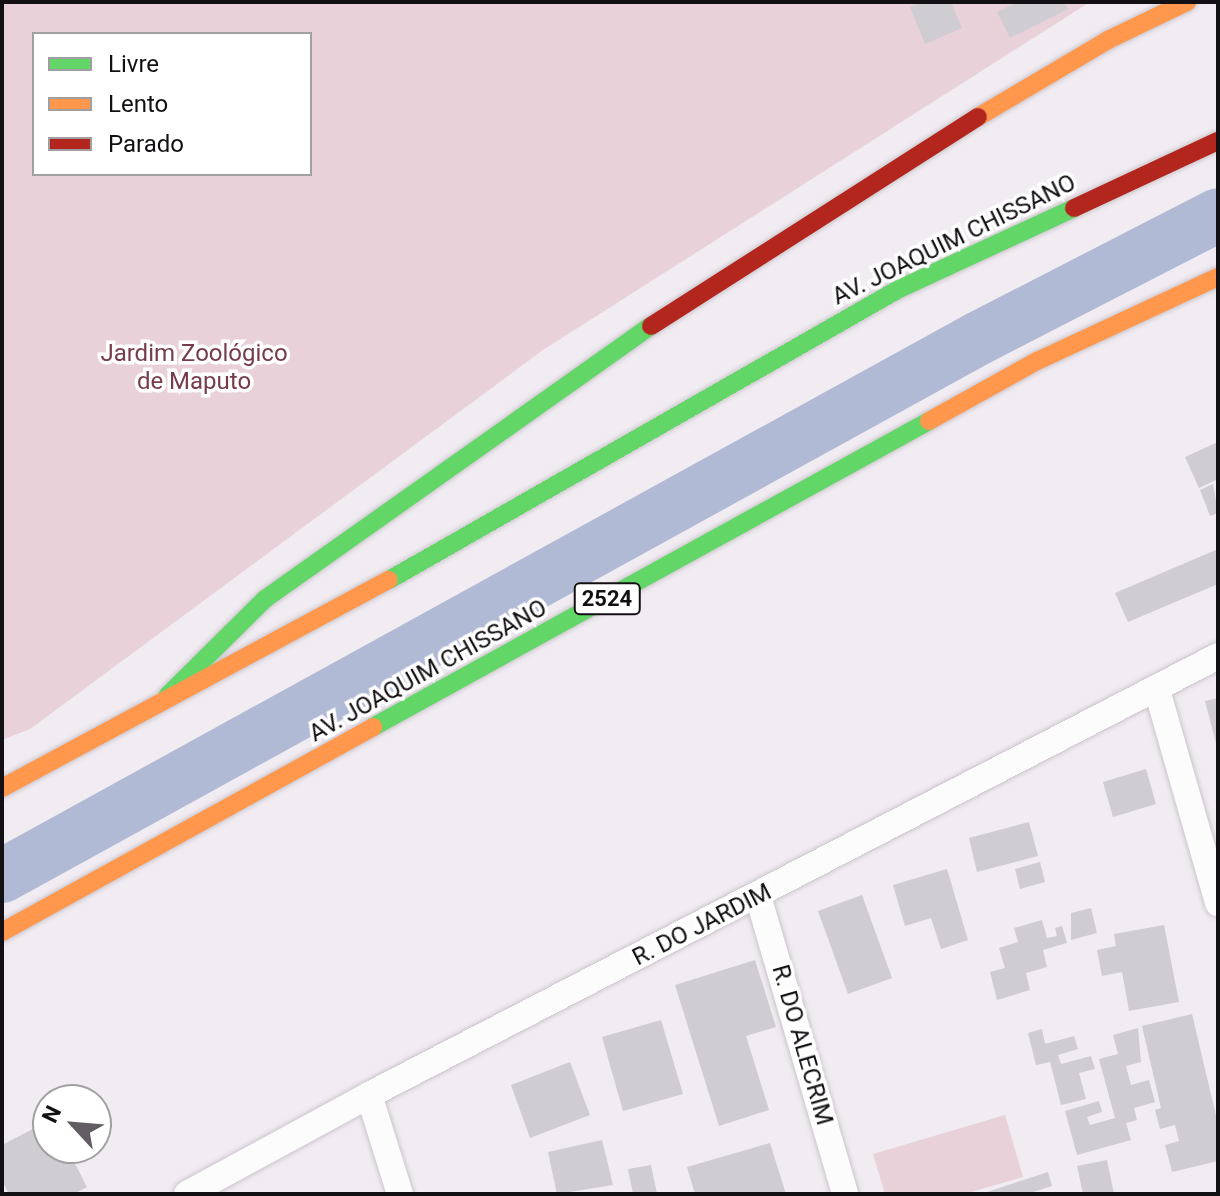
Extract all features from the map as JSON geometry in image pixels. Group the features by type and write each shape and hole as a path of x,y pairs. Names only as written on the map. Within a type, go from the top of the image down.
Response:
{"main road":[{"path":"1108,40 1142,2"},
{"path":"167,696 265,599 615,349 1108,40 1187,2"},
{"name":"AV. JOAQUIM CHISSANO","path":"2,788 167,696 346,604 899,289 1218,141"},
{"name":"AV. JOAQUIM CHISSANO","path":"2,932 1037,361 1218,277"}],"street":[{"name":"R. DO JARDIM","path":"187,1194 369,1095 1218,656"},
{"path":"1157,690 1218,903"},
{"name":"R. DO ALECRIM","path":"758,896 845,1194"},
{"path":"369,1095 400,1194"}],"green space":[{"name":"Jardim Zoológico de Maputo","path":"2,2 1090,2 543,350 30,729 2,740"},
{"path":"1005,1115 1023,1177 964,1194 885,1194 873,1154"}],"building":[{"path":"923,2 951,2 962,28 925,44 910,7"},
{"path":"1018,2 1064,2 1068,9 1010,38 997,12"},
{"path":"1218,442 1218,479 1199,488 1185,457"},
{"path":"1213,484 1218,513 1210,516 1200,490"},
{"path":"1218,549 1218,584 1128,622 1115,593"},
{"path":"1218,698 1218,747 1217,747 1205,701"},
{"path":"1146,769 1156,804 1113,817 1103,782"},
{"path":"1029,822 1038,856 977,872 969,838"},
{"path":"1040,862 1045,882 1020,889 1015,869"},
{"path":"947,869 968,940 941,949 931,918 905,926 893,885"},
{"path":"862,895 892,978 848,994 818,911"},
{"path":"1091,908 1097,933 1071,940 1071,913"},
{"path":"1042,920 1047,938 1057,936 1055,928 1062,926 1067,943 1043,950 1047,967 1026,973 1030,990 997,1000 990,972 1005,968 999,948 1018,942 1014,928"},
{"path":"1164,925 1179,1002 1129,1011 1122,972 1102,976 1097,950 1116,946 1114,934"},
{"path":"755,960 776,1027 746,1036 769,1110 719,1126 675,985"},
{"path":"1192,1014 1218,1124 1218,1161 1172,1172 1165,1145 1179,1141 1175,1125 1160,1129 1155,1110 1161,1108 1142,1026"},
{"path":"661,1020 683,1094 623,1111 602,1037"},
{"path":"1138,1028 1141,1062 1126,1066 1131,1085 1149,1080 1155,1102 1134,1108 1137,1120 1126,1123 1131,1140 1077,1155 1065,1111 1099,1101 1102,1112 1087,1117 1090,1125 1115,1118 1099,1059 1118,1054 1113,1035"},
{"path":"1042,1029 1045,1044 1074,1036 1078,1049 1058,1055 1061,1064 1091,1056 1095,1069 1079,1073 1086,1099 1061,1105 1050,1062 1036,1065 1028,1033"},
{"path":"570,1062 590,1115 530,1138 511,1085"},
{"path":"32,1129 32,1164 75,1164 87,1187 74,1194 9,1194 2,1181 2,1145"},
{"path":"602,1140 613,1185 557,1194 548,1152"},
{"path":"770,1143 786,1194 695,1194 687,1167"},
{"path":"1107,1160 1114,1194 1083,1194 1077,1166"},
{"path":"651,1165 657,1194 633,1194 628,1169"},
{"path":"1048,1172 1052,1186 1027,1194 981,1194"}],"waterway":[{"path":"2,876 979,338 1218,215"}],"traffic: fast":[{"path":"389,580 899,289 1074,208"},
{"path":"167,696 265,599 651,326"},
{"path":"373,727 929,421"}],"traffic: slow":[{"path":"978,117 1108,40 1187,2"},
{"path":"929,421 1037,361 1218,277"},
{"path":"2,788 389,580"},
{"path":"2,932 373,727"}],"traffic: jam":[{"path":"651,326 978,117"},
{"path":"1074,208 1218,141"}]}
